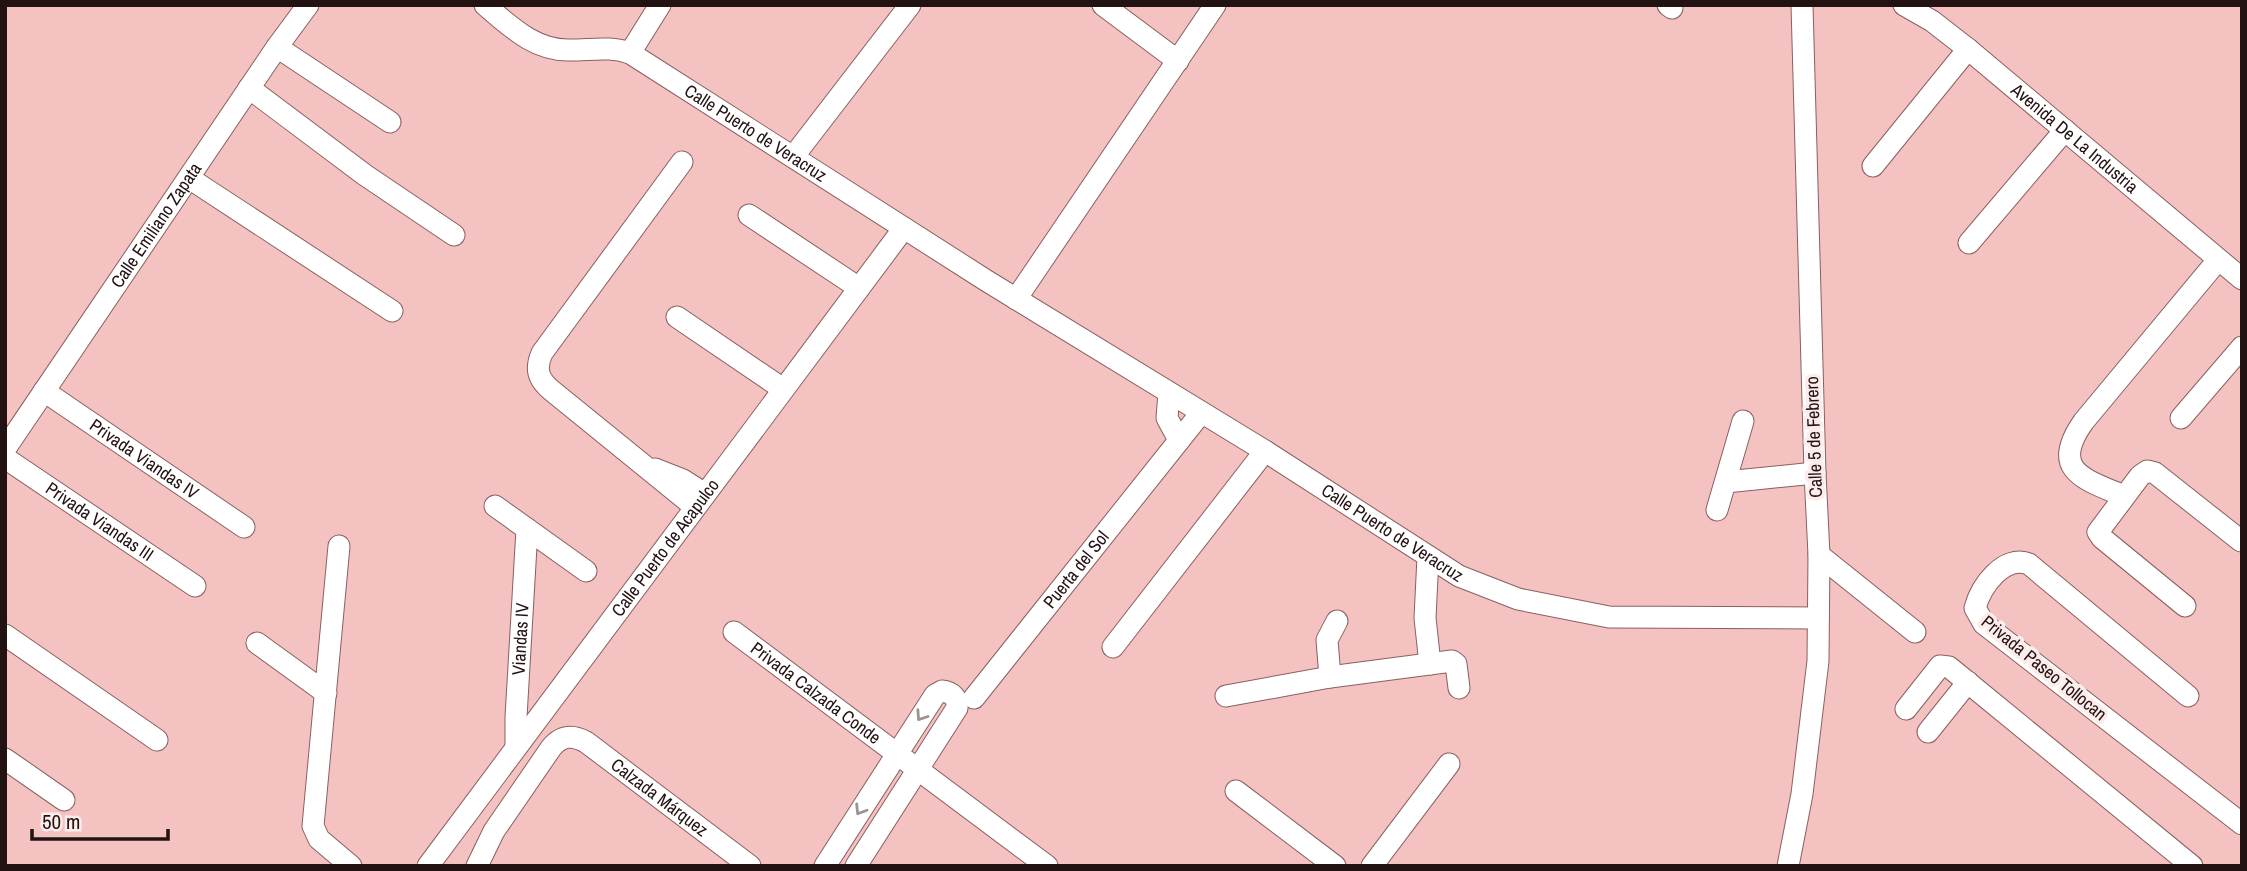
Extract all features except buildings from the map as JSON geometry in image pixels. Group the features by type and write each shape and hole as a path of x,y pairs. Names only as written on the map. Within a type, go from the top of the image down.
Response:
{"street":[{"name":"Calle Emiliano Zapata","path":"5,449 308,5"},
{"name":"Calle Puerto de Veracruz","path":"485,5 524,37 547,48 568,51 609,48 630,52 1016,299 1265,451 1459,576 1518,599 1609,617 1818,618"},
{"path":"630,52 660,5"},
{"path":"793,157 910,5"},
{"path":"1103,5 1178,61"},
{"path":"1016,299 1215,5"},
{"path":"1801,6 1820,5"},
{"name":"Avenida De La Industria","path":"1904,5 1938,13 1968,49 2242,279"},
{"name":"Calle 5 de Febrero","path":"1788,866 1802,794 1815,704 1818,661 1819,555 1801,6"},
{"path":"277,47 390,122"},
{"path":"1873,166 1968,49"},
{"path":"249,88 365,175 454,234"},
{"path":"1969,243 2065,130"},
{"path":"682,162 542,353 537,370 545,384 647,466 675,493 700,501"},
{"path":"189,178 392,311"},
{"path":"749,215 859,288"},
{"name":"Calle Puerto de Acapulco","path":"428,866 904,228"},
{"path":"2124,496 2084,480 2073,469 2069,449 2072,440 2084,421 2218,260"},
{"path":"677,317 783,389"},
{"path":"2181,418 2242,346"},
{"name":"Privada Viandas IV","path":"44,391 244,527"},
{"path":"1169,393 1167,418 1179,440"},
{"name":"Puerta del Sol","path":"974,698 1201,413"},
{"path":"1717,510 1743,421"},
{"path":"1113,648 1265,451"},
{"name":"Privada Viandas III","path":"5,458 195,586"},
{"path":"2185,606 2099,535 2100,527 2140,476 2151,471 2241,541"},
{"path":"1726,482 1815,473"},
{"path":"495,506 586,570"},
{"name":"Viandas IV","path":"516,747 527,529"},
{"path":"339,546 313,826 319,839 351,866"},
{"path":"1819,555 1915,632"},
{"path":"1428,557 1425,618 1430,664"},
{"name":"Privada Paseo Tollocan","path":"2188,696 2029,564 2014,561 2004,566 1978,597 1975,608 1984,624 2242,824"},
{"path":"1330,677 1326,640 1337,621"},
{"name":"Privada Calzada Conde","path":"734,632 1047,866"},
{"path":"5,635 157,740"},
{"path":"257,643 326,692"},
{"path":"1226,696 1330,677 1452,661 1456,664 1459,688"},
{"path":"1906,709 1940,666 1949,667 2181,862"},
{"path":"1928,732 1968,681"},
{"path":"825,866 896,753 939,692 954,696 957,708 856,866"},
{"name":"Calzada Márquez","path":"477,866 494,831 551,748 567,736 586,742 750,866"},
{"path":"5,759 64,800"},
{"path":"1372,866 1449,764"},
{"path":"1236,791 1335,866"}]}
